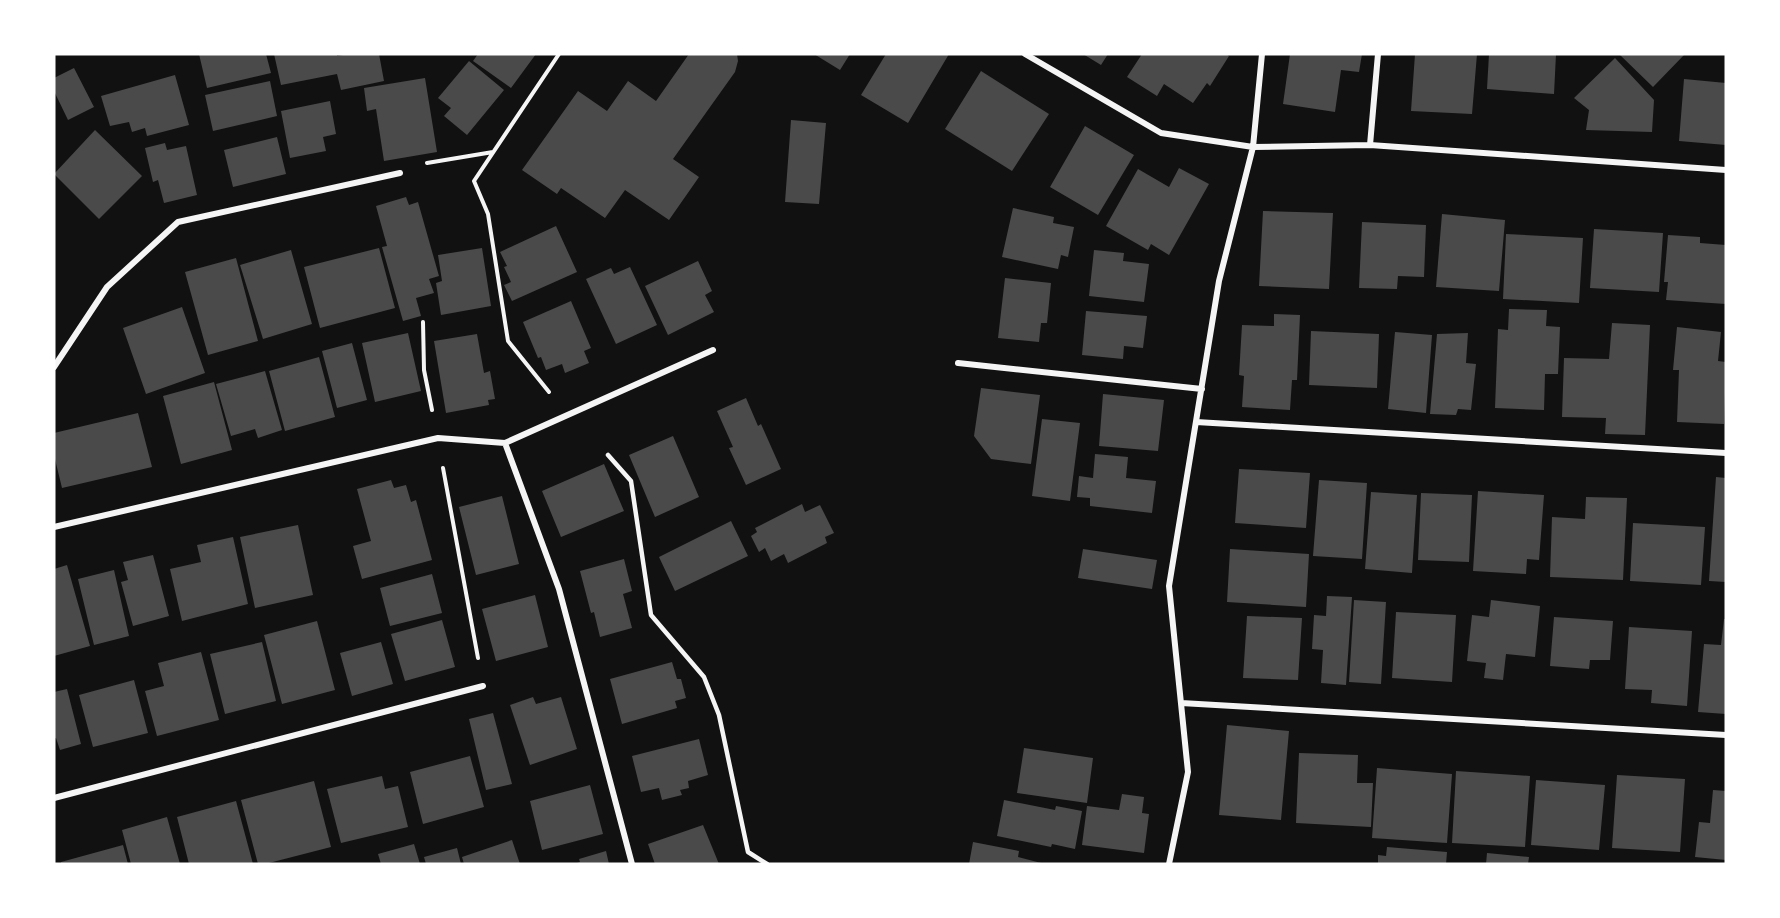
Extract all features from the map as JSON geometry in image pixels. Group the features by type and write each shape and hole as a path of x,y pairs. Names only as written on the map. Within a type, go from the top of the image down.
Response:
{"street":[{"path":"1025,54 1161,133 1253,147 1370,145 1726,170"},
{"path":"1169,864 1188,772 1170,586 1219,281 1253,147 1262,54"},
{"path":"1370,145 1378,54"},
{"path":"54,367 56,358 107,288 178,222 400,173"},
{"path":"54,527 438,438 505,444 713,350"},
{"path":"958,363 1202,389"},
{"path":"1196,422 1726,453"},
{"path":"505,444 559,589 632,864"},
{"path":"54,798 483,686"},
{"path":"1181,703 1726,735"}],"lane":[{"path":"608,455 631,481 651,615 704,677 719,715 747,852 767,864"}],"path":[{"path":"551,394 508,341 488,214 474,181 559,54"},
{"path":"423,164 493,152"},
{"path":"423,322 424,370 483,686"}],"building":[{"path":"199,54 266,54 271,73 207,88"},
{"path":"274,54 337,54 337,56 379,54 384,81 341,90 337,74 281,85"},
{"path":"478,54 536,54 511,88 473,61"},
{"path":"689,54 737,54 738,61 735,72 673,159 699,177 669,220 625,190 605,218 561,188 557,194 522,170 578,91 607,111 628,81 656,101"},
{"path":"814,54 850,54 840,70"},
{"path":"886,54 949,54 908,123 861,95"},
{"path":"1083,54 1108,54 1101,65"},
{"path":"1142,54 1226,54 1229,56 1210,86 1207,83 1193,103 1164,84 1157,96 1127,77"},
{"path":"1290,54 1362,54 1359,72 1341,70 1335,112 1283,104"},
{"path":"1415,54 1477,54 1472,114 1411,111"},
{"path":"1489,54 1556,54 1554,94 1487,89"},
{"path":"1619,54 1685,54 1653,87"},
{"path":"1615,58 1654,100 1652,132 1586,130 1589,110 1574,98"},
{"path":"469,61 504,90 467,135 444,116 451,108 438,98"},
{"path":"74,68 94,107 68,120 54,91 54,78"},
{"path":"981,71 1049,114 1012,171 945,129"},
{"path":"175,75 189,125 147,136 145,128 132,132 129,122 110,126 101,96"},
{"path":"425,78 437,152 384,161 376,109 367,111 364,88"},
{"path":"1684,79 1726,83 1726,145 1679,141"},
{"path":"270,81 277,116 213,131 205,95"},
{"path":"330,101 336,134 323,137 326,151 290,158 281,111"},
{"path":"791,120 826,123 819,204 785,202"},
{"path":"1085,126 1134,155 1098,215 1050,187"},
{"path":"95,130 142,176 99,219 54,174"},
{"path":"277,137 286,174 233,187 224,150"},
{"path":"165,143 167,150 186,146 197,195 164,203 158,180 153,182 145,148"},
{"path":"1179,168 1209,184 1169,255 1151,244 1148,250 1106,226 1138,169 1169,187"},
{"path":"406,197 409,205 418,202 439,276 429,279 434,293 416,298 421,316 403,321 382,247 387,246 376,206"},
{"path":"1013,208 1054,217 1053,223 1074,227 1068,257 1061,255 1058,269 1002,257"},
{"path":"1263,211 1333,213 1329,289 1259,286"},
{"path":"1442,214 1505,220 1499,291 1436,287"},
{"path":"1362,222 1426,225 1424,277 1398,276 1397,289 1359,288"},
{"path":"556,226 577,272 512,301 504,285 511,282 500,252"},
{"path":"1594,229 1663,233 1659,292 1590,288"},
{"path":"1506,234 1583,238 1579,303 1503,299"},
{"path":"1668,235 1700,237 1700,243 1726,245 1726,304 1666,300 1668,282 1664,282"},
{"path":"379,248 395,308 320,328 304,267"},
{"path":"482,248 491,306 441,315 436,283 442,281 438,255"},
{"path":"291,250 312,324 263,339 240,265"},
{"path":"1094,250 1124,253 1123,261 1149,264 1144,302 1089,296"},
{"path":"236,258 258,341 208,355 185,272"},
{"path":"698,261 712,291 705,295 714,312 668,335 645,286"},
{"path":"630,267 657,325 616,344 586,279 611,268 614,274"},
{"path":"1005,278 1051,283 1047,323 1041,323 1039,342 998,338"},
{"path":"571,301 591,348 584,351 589,363 565,373 562,364 546,370 541,357 538,358 523,322"},
{"path":"182,307 205,373 146,394 123,328"},
{"path":"1509,309 1547,310 1546,326 1560,327 1558,374 1545,374 1544,410 1495,408 1498,329 1508,330"},
{"path":"1086,311 1147,316 1143,348 1124,346 1123,359 1082,355"},
{"path":"1274,314 1300,315 1297,380 1292,380 1290,410 1242,407 1244,376 1239,375 1242,325 1274,326"},
{"path":"1612,323 1650,325 1645,435 1605,434 1606,418 1562,417 1564,358 1609,359"},
{"path":"1677,327 1721,332 1718,361 1726,362 1724,424 1677,422 1679,370 1673,370"},
{"path":"1311,331 1379,334 1377,388 1309,385"},
{"path":"1395,332 1432,335 1426,413 1388,409"},
{"path":"408,333 421,391 375,402 362,343"},
{"path":"1468,333 1466,363 1476,364 1471,410 1458,409 1456,415 1430,414 1437,334"},
{"path":"477,334 484,373 490,371 495,399 488,400 489,405 446,413 434,341"},
{"path":"352,343 367,400 337,408 322,351"},
{"path":"319,357 335,417 285,431 269,371"},
{"path":"265,371 282,430 258,438 255,429 231,436 216,384"},
{"path":"214,382 232,450 181,464 163,396"},
{"path":"981,388 1040,395 1031,464 991,459 974,436"},
{"path":"1103,394 1164,400 1158,451 1099,446"},
{"path":"746,398 758,426 761,424 781,469 746,485 729,448 733,447 717,411"},
{"path":"138,413 152,467 62,488 54,455 54,433"},
{"path":"1042,419 1080,423 1070,501 1032,496"},
{"path":"673,436 699,497 655,517 629,455"},
{"path":"1095,454 1128,457 1126,478 1156,481 1152,513 1090,506 1090,498 1077,497 1079,476 1093,478"},
{"path":"604,464 624,511 561,537 542,491"},
{"path":"1239,469 1310,473 1306,528 1235,523"},
{"path":"1716,477 1726,478 1726,582 1709,581"},
{"path":"391,480 394,488 406,485 411,502 416,500 432,560 362,579 353,546 371,541 357,489"},
{"path":"1319,480 1367,483 1362,559 1313,556"},
{"path":"1478,491 1544,495 1539,560 1527,559 1526,574 1473,571"},
{"path":"1371,492 1417,495 1412,573 1365,569"},
{"path":"1421,493 1472,495 1469,562 1418,560"},
{"path":"502,496 519,564 476,575 459,507"},
{"path":"1586,497 1627,498 1623,580 1550,577 1552,517 1585,519"},
{"path":"802,504 805,512 820,505 834,533 825,537 827,543 788,563 784,554 771,561 765,548 759,552 751,536 757,532 755,528"},
{"path":"731,521 748,556 675,591 659,557"},
{"path":"1633,523 1705,527 1701,585 1630,581"},
{"path":"298,525 313,595 255,608 240,537"},
{"path":"233,537 248,604 182,621 170,569 201,562 197,545"},
{"path":"1083,549 1157,560 1152,589 1078,578"},
{"path":"1230,549 1309,554 1306,607 1227,602"},
{"path":"153,555 169,616 133,626 121,582 128,580 123,562"},
{"path":"624,559 632,591 623,594 632,628 600,637 580,571"},
{"path":"67,565 90,646 54,656 54,569"},
{"path":"114,570 129,636 94,645 78,579"},
{"path":"432,574 442,613 390,626 380,588"},
{"path":"535,595 548,647 496,661 482,609"},
{"path":"1327,596 1352,597 1346,685 1321,683 1323,650 1312,649 1314,615 1326,616"},
{"path":"1354,600 1386,602 1381,684 1349,682"},
{"path":"1491,600 1540,606 1535,657 1506,654 1503,680 1484,678 1486,663 1467,661 1472,615 1489,617"},
{"path":"1396,612 1456,615 1452,682 1392,678"},
{"path":"1247,616 1302,618 1298,680 1243,678"},
{"path":"1554,617 1613,621 1610,660 1590,660 1589,669 1550,666"},
{"path":"1724,619 1726,619 1726,714 1698,712 1704,644 1721,645"},
{"path":"442,620 455,667 405,681 391,634"},
{"path":"317,621 335,690 282,704 264,635"},
{"path":"1629,627 1692,631 1687,706 1651,703 1652,690 1625,689"},
{"path":"262,642 276,701 225,714 210,654"},
{"path":"381,642 393,684 352,696 340,653"},
{"path":"201,652 219,720 157,736 145,691 164,686 158,663"},
{"path":"672,662 677,679 681,679 686,698 675,701 677,708 622,724 610,679"},
{"path":"134,680 148,733 93,747 79,695"},
{"path":"67,689 81,744 60,750 56,738 54,739 54,692"},
{"path":"533,697 536,704 561,697 577,749 530,765 510,705"},
{"path":"493,713 512,784 486,790 469,719"},
{"path":"1227,725 1289,731 1281,820 1219,815"},
{"path":"699,739 708,775 688,781 689,788 680,790 682,795 662,800 659,788 641,792 632,756"},
{"path":"1024,748 1093,758 1087,803 1017,793"},
{"path":"1299,753 1358,755 1357,783 1373,783 1371,827 1296,823"},
{"path":"470,756 484,807 423,824 410,772"},
{"path":"1377,768 1452,774 1447,843 1372,838"},
{"path":"1456,771 1530,776 1525,847 1452,843"},
{"path":"1617,775 1685,779 1680,852 1612,848"},
{"path":"382,776 385,789 398,786 408,827 341,843 327,789"},
{"path":"1536,780 1605,785 1599,850 1531,845"},
{"path":"314,781 331,847 258,864 241,800"},
{"path":"590,785 603,834 542,850 530,801"},
{"path":"1713,790 1726,791 1726,860 1695,857 1699,822 1710,823"},
{"path":"1122,794 1144,797 1142,813 1149,814 1144,853 1082,845 1087,806 1119,810"},
{"path":"1004,800 1055,810 1056,806 1082,811 1075,849 1052,844 1051,847 997,836"},
{"path":"236,801 253,864 189,864 177,817"},
{"path":"167,817 180,864 131,864 122,830"},
{"path":"703,825 719,864 655,864 648,844"},
{"path":"512,840 520,864 464,864 462,857"},
{"path":"973,842 1019,851 1018,857 1045,864 969,864"},
{"path":"414,844 420,864 381,864 378,854"},
{"path":"123,845 128,864 61,864 61,862"},
{"path":"1387,847 1447,852 1446,864 1378,864 1378,855 1386,856"},
{"path":"457,848 461,864 426,864 424,857"},
{"path":"606,851 609,864 574,864 580,862 579,859"},
{"path":"1487,853 1529,857 1528,864 1486,864"}]}
